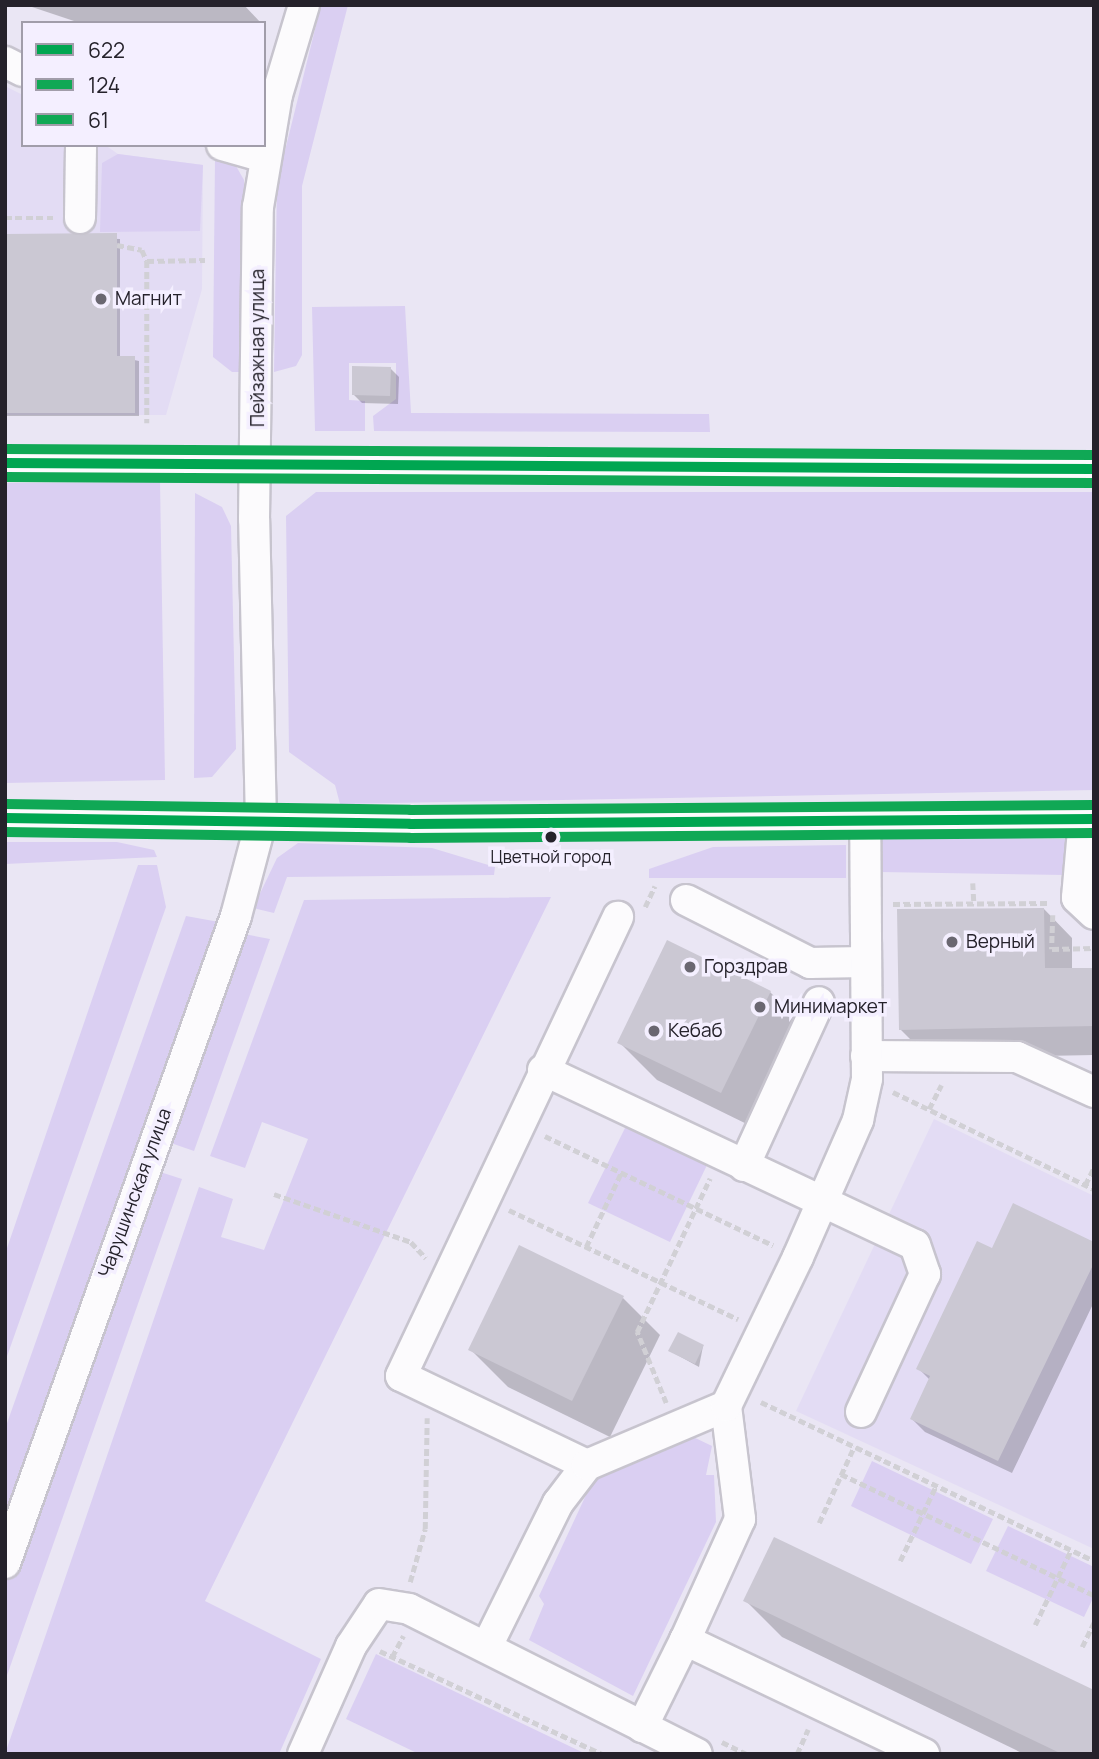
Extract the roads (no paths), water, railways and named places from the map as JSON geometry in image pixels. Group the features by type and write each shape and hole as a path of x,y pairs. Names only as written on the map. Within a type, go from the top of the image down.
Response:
{"street":[{"name":"Пейзажная улица","path":"261,822 256,463 264,157 304,5"},
{"path":"5,62 21,70"},
{"path":"80,218 81,147"},
{"path":"229,147 264,157"},
{"path":"5,463 1094,469"},
{"path":"5,818 261,822 1089,819 1077,898 1094,914"},
{"path":"642,1727 740,1519 731,1398 823,1203 858,1121 867,1068 864,962 865,821"},
{"name":"Чарушинская улица","path":"5,1563 236,916 261,822"},
{"path":"687,900 810,963 864,962"},
{"path":"587,1465 401,1376 543,1070 631,914"},
{"path":"744,1166 820,1002"},
{"path":"867,1068 1017,1058 1094,1092"},
{"path":"543,1070 915,1245 925,1258 925,1274 861,1412"},
{"path":"487,1646 558,1503 587,1465 731,1398"},
{"path":"303,1754 351,1646 379,1604 409,1609 487,1646 642,1727 705,1746"},
{"path":"685,1640 924,1754"}],"place":[{"name":"Магнит","path":"101,299"},
{"name":"Цветной город","path":"551,837"},
{"name":"Верный","path":"952,942"},
{"name":"Горздрав","path":"690,967"},
{"name":"Минимаркет","path":"760,1007"},
{"name":"Кебаб","path":"654,1031"}]}
